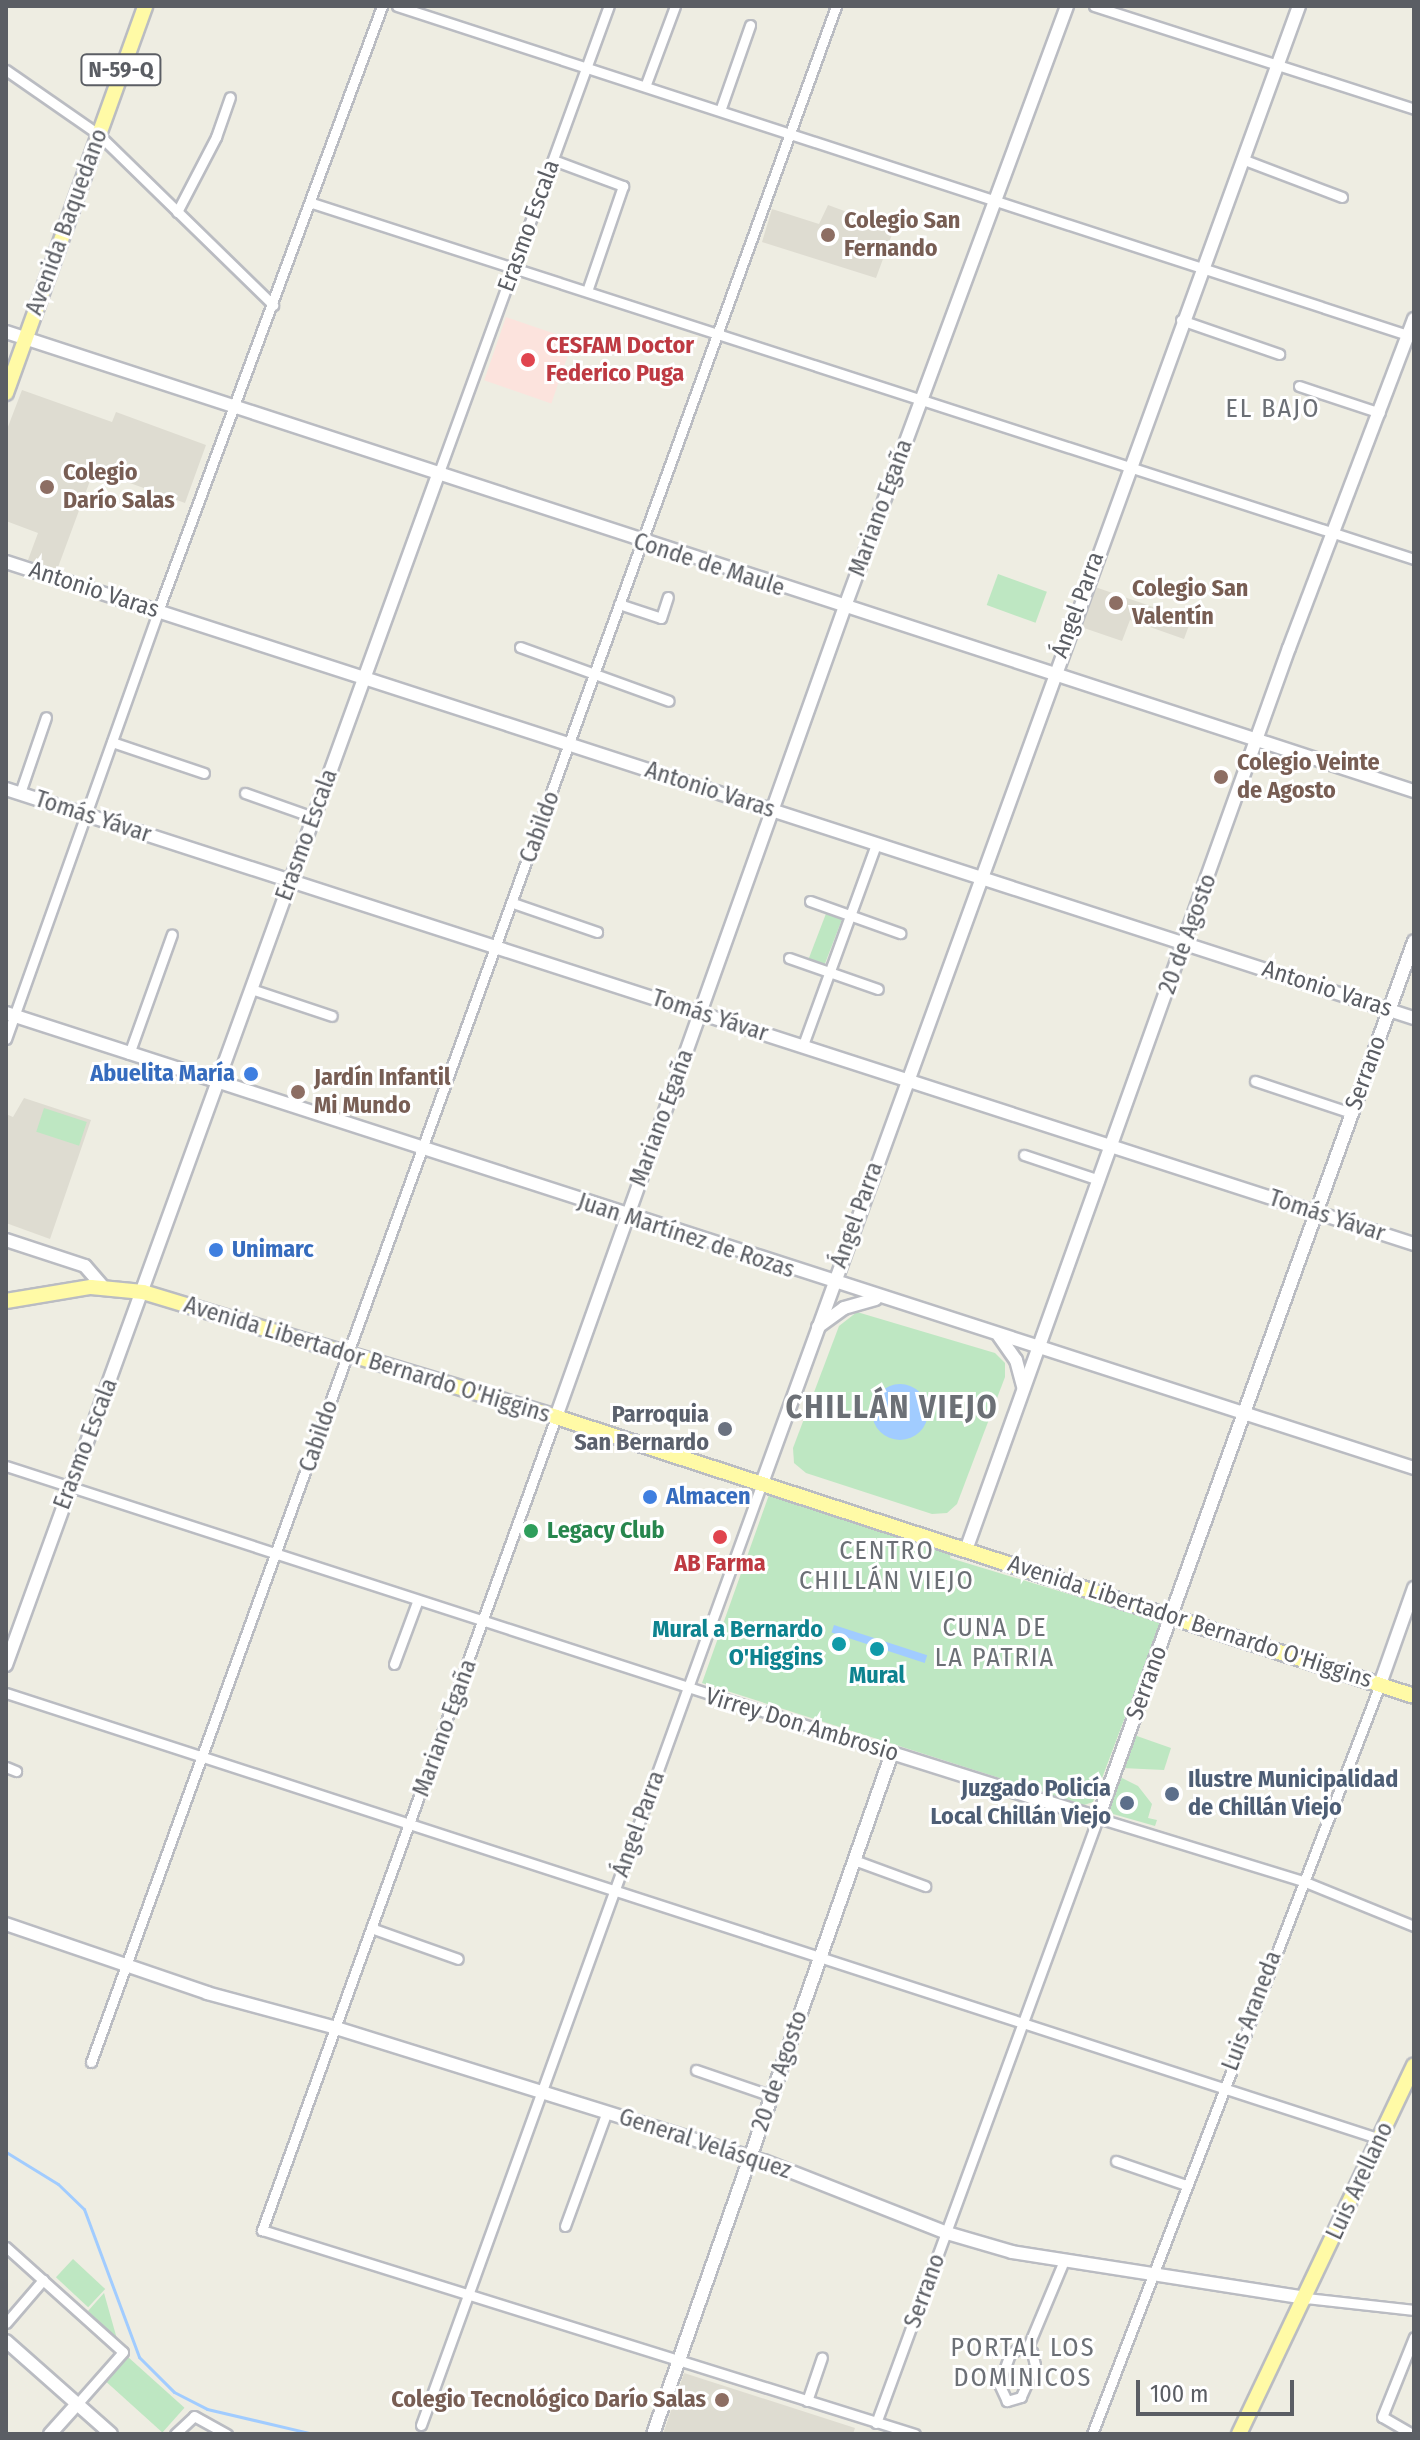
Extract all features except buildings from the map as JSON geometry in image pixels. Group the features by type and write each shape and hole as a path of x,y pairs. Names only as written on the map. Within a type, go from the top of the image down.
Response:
{"main road":[{"name":"Avenida Baquedano","path":"6,393 145,6"},
{"name":"Avenida Libertador Bernardo O'Higgins","path":"6,1301 103,1287 143,1292 556,1417 1412,1694"},
{"name":"Luis Arellano","path":"1239,2434 1414,2065"}],"street":[{"path":"6,1039 10,1015 87,816 158,611 312,203 382,6"},
{"path":"397,6 721,108 994,203 1411,336"},
{"name":"Erasmo Escala","path":"6,1665 609,6"},
{"path":"646,84 675,6"},
{"name":"Cabildo","path":"91,2062 836,6"},
{"name":"Mariano Egaña","path":"465,2295 262,2230 844,609 1067,6"},
{"path":"1094,6 1414,109"},
{"name":"Ángel Parra","path":"421,2425 465,2295 688,1690 1181,320 1299,6"},
{"path":"721,108 750,25"},
{"path":"6,70 98,134 273,305"},
{"path":"177,212 216,137 230,97"},
{"path":"1242,159 1342,197"},
{"path":"553,160 623,186 587,291"},
{"path":"312,203 1414,559"},
{"name":"20 de Agosto","path":"966,1550 1257,740 1411,336 1414,319"},
{"path":"1181,320 1279,354"},
{"name":"Conde de Maule","path":"6,332 641,543 1414,791"},
{"path":"1299,386 1380,413"},
{"name":"Antonio Varas","path":"6,562 1414,1018"},
{"path":"619,604 661,618 668,597"},
{"path":"520,647 669,701"},
{"path":"20,793 46,717"},
{"path":"112,742 204,773"},
{"name":"Tomás Yávar","path":"6,789 1414,1244"},
{"path":"245,793 313,817"},
{"path":"803,1045 876,844"},
{"path":"810,901 900,933"},
{"path":"513,903 597,932"},
{"path":"129,1054 172,934"},
{"name":"Serrano","path":"876,2423 1025,2023 1414,941"},
{"path":"789,958 878,989"},
{"path":"251,989 332,1016"},
{"name":"Juan Martínez de Rozas","path":"10,1015 832,1284 1414,1468"},
{"path":"1255,1081 1351,1113"},
{"path":"1024,1155 1099,1180"},
{"path":"6,1240 85,1266 103,1287"},
{"path":"816,1329 844,1308 879,1298"},
{"path":"997,1335 1016,1360 1024,1390"},
{"name":"Virrey Don Ambrosio","path":"6,1466 688,1690 1303,1881 1414,1926"},
{"name":"Luis Araneda","path":"1092,2434 1414,1588"},
{"path":"394,1664 417,1602"},
{"path":"6,1693 1380,2139"},
{"name":"20 de Agosto","path":"653,2434 892,1753"},
{"path":"854,1860 925,1886"},
{"name":"General Velásquez","path":"6,1924 126,1967 541,2090 751,2157 947,2233 1063,2263 1306,2298 1414,2310"},
{"path":"371,1928 458,1959"},
{"path":"696,2070 772,2096"},
{"path":"565,2226 607,2111"},
{"path":"1116,2161 1186,2185"},
{"path":"6,2247 123,2352 50,2434"},
{"path":"1027,2349 1063,2263"},
{"path":"6,2323 43,2280"},
{"path":"465,2295 915,2434"},
{"path":"1412,2434 1382,2417 1414,2337"},
{"path":"6,2341 111,2434"},
{"path":"1027,2349 1035,2361 1027,2385 1019,2400 1007,2401 999,2384 1013,2351 1027,2349"},
{"path":"807,2401 822,2357"},
{"path":"175,2434 194,2416 227,2434"}],"shaded area":[{"name":"Colegio San Fernando","path":"828,205 894,229 876,278 762,242 772,209 819,224"},
{"name":"CESFAM Doctor Federico Puga","path":"506,317 573,340 551,403 484,380"},
{"name":"Colegio Darío Salas","path":"22,390 112,422 116,412 206,445 185,503 94,470 57,570 28,560 38,533 6,521 6,432"},
{"name":"Colegio San Valentín","path":"1095,587 1191,620 1184,639 1130,620 1122,641 1081,627"},
{"path":"24,1098 91,1120 50,1239 6,1223 6,1114 13,1117"},
{"name":"Colegio Tecnológico Darío Salas","path":"684,2373 855,2428 853,2434 663,2434"}],"green space":[{"path":"998,574 1047,592 1036,623 987,605"},
{"path":"827,911 843,917 824,967 808,960"},
{"path":"44,1108 87,1122 79,1146 36,1132"},
{"path":"857,1312 995,1353 1005,1363 1005,1377 957,1504 947,1513 932,1514 806,1473 794,1463 793,1448 839,1326"},
{"path":"770,1492 952,1550 950,1558 1161,1622 1093,1802 1084,1805 702,1683"},
{"path":"1134,1735 1171,1748 1164,1770 1122,1768"},
{"path":"1118,1776 1138,1786 1152,1804 1148,1818 1157,1820 1155,1826 1113,1814 1108,1804"},
{"path":"73,2259 105,2289 88,2307 56,2277"},
{"path":"104,2293 117,2339 88,2311"},
{"path":"128,2357 184,2408 162,2432 106,2382"}],"water":[{"path":"900,1384 920,1392 928,1412 920,1432 900,1440 880,1432 872,1412 880,1392"},
{"path":"834,1625 927,1655 925,1663 832,1633"}],"waterway":[{"path":"6,2152 58,2184 84,2209 139,2357 174,2392 207,2409 314,2434"}],"place":[{"name":"Colegio San Fernando","path":"828,235"},
{"name":"CESFAM Doctor Federico Puga","path":"528,360"},
{"name":"Colegio Darío Salas","path":"47,487"},
{"name":"Colegio San Valentín","path":"1116,603"},
{"name":"Colegio Veinte de Agosto","path":"1221,777"},
{"name":"Abuelita María","path":"251,1074"},
{"name":"Jardín Infantil Mi Mundo","path":"298,1092"},
{"name":"Unimarc","path":"216,1250"},
{"name":"Parroquia San Bernardo","path":"725,1429"},
{"name":"Almacen","path":"650,1497"},
{"name":"Legacy Club","path":"531,1531"},
{"name":"AB Farma","path":"720,1537"},
{"name":"Mural a Bernardo O'Higgins","path":"839,1644"},
{"name":"Mural","path":"877,1649"},
{"name":"Ilustre Municipalidad de Chillán Viejo","path":"1172,1794"},
{"name":"Juzgado Policía Local Chillán Viejo","path":"1127,1803"},
{"name":"Colegio Tecnológico Darío Salas","path":"722,2400"}],"district":[{"name":"EL BAJO","path":"1273,409"},
{"name":"CHILLÁN VIEJO","path":"892,1407"},
{"name":"CENTRO CHILLÁN VIEJO","path":"887,1566"},
{"name":"CUNA DE LA PATRIA","path":"995,1643"},
{"name":"PORTAL LOS DOMINICOS","path":"1023,2363"}]}
